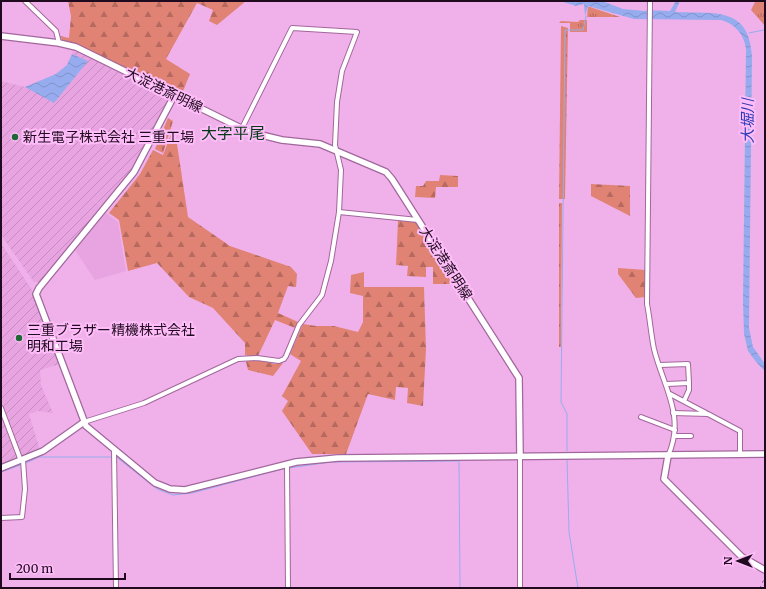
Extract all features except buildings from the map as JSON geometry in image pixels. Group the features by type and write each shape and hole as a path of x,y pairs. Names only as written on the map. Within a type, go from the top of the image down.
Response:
{"main road":[{"name":"大淀港斎明線","path":"1,36 59,43 80,49 249,132 282,140 320,144 386,172 392,179 519,378 520,456"},
{"path":"174,96 134,172 37,292 87,427 114,454 152,481 166,488 185,490 208,488 287,467 306,460 338,458 765,454"},
{"path":"1,468 23,463 49,448 84,422"},
{"path":"668,456 664,479 742,556 765,570"}],"street":[{"path":"25,1 56,31 59,43"},
{"path":"650,1 647,304 654,349 670,394 673,413 675,436 668,456"},
{"path":"84,422 144,402 238,359 257,358 275,361 284,360 300,325 322,294 331,262 339,212 341,170 338,151 335,145 337,102 342,71 357,32 292,28 242,128"},
{"path":"339,212 418,220"},
{"path":"660,365 688,364 689,390 684,401"},
{"path":"667,384 689,383"},
{"path":"670,394 740,431 740,455"},
{"path":"1,408 23,463 25,489 22,517 1,518"},
{"path":"673,413 708,414"},
{"path":"642,417 675,430"},
{"path":"675,436 691,436"},
{"path":"114,454 116,588"},
{"path":"520,456 520,588"},
{"path":"287,467 288,588"}],"shaded area":[{"path":"74,49 168,96 169,100 132,172 103,207 88,195 102,207 42,279 38,282 34,282 1,235 1,81 25,87 56,74 67,65"},
{"path":"106,213 118,222 126,271 95,280 75,250"},
{"path":"1,243 32,290 60,364 40,370 41,385 53,413 38,411 29,414 40,450 11,459 9,463 1,465"}],"green space":[{"path":"68,1 246,1 217,25 209,21 213,10 197,3 166,59 190,74 181,96 75,44 63,41 60,36 69,38 71,16"},
{"path":"761,1 765,3 765,26 751,10 755,2"},
{"path":"588,7 590,7 620,17 587,17"},
{"path":"580,20 587,20 587,32 570,32 570,23 559,23 561,21 578,22"},
{"path":"561,26 568,28 565,199 559,199"},
{"path":"168,118 173,121 163,153 155,149"},
{"path":"171,134 177,144 188,217 230,246 291,267 297,274 296,287 288,286 278,313 298,322 295,328 275,320 258,356 259,360 275,364 283,363 273,376 248,370 246,362 251,359 250,356 245,355 245,343 213,308 189,297 157,263 128,271 119,220 109,213 140,174 153,150 163,155"},
{"path":"440,175 458,176 458,187 436,187 435,198 415,197 416,186 423,186 426,181 439,181"},
{"path":"591,184 630,186 630,216 591,196"},
{"path":"559,203 562,203 561,347 559,347"},
{"path":"398,221 417,222 457,284 433,284 433,267 426,267 426,277 407,276 408,266 396,265"},
{"path":"618,268 646,270 645,297 636,298 618,274"},
{"path":"364,272 364,287 424,287 426,349 423,406 407,403 408,388 396,387 395,400 368,394 346,454 312,454 282,411 288,401 282,396 301,361 290,354 303,324 334,326 358,332 363,322 363,296 350,293 351,275"}],"water":[{"name":"大堀川","path":"560,1 602,1 623,9 670,11 676,1 680,1 675,12 727,16 737,21 744,28 749,40 752,56 749,328 753,347 765,364 765,371 748,351 744,334 743,302 746,49 741,34 731,24 721,20 634,19 588,6 585,16 584,4 576,6"},
{"path":"72,54 88,61 54,103 25,87 56,74 67,65"}],"waterway":[{"path":"567,451 567,414 561,402 565,30 583,30 586,16"},
{"path":"749,33 764,30"},
{"path":"115,456 157,489 173,495 192,493 286,468"},
{"path":"24,464 39,457 112,457"},
{"path":"567,458 569,532 578,588"},
{"path":"289,468 330,462 459,461 460,588"},
{"path":"1,472 21,465"}],"railway":[{"path":"760,588 765,577"}],"place":[{"name":"新生電子株式会社 三重工場","path":"15,137"},
{"name":"三重ブラザー精機株式会社 明和工場","path":"19,338"}],"district":[{"name":"大字平尾","path":"233,133"}]}
